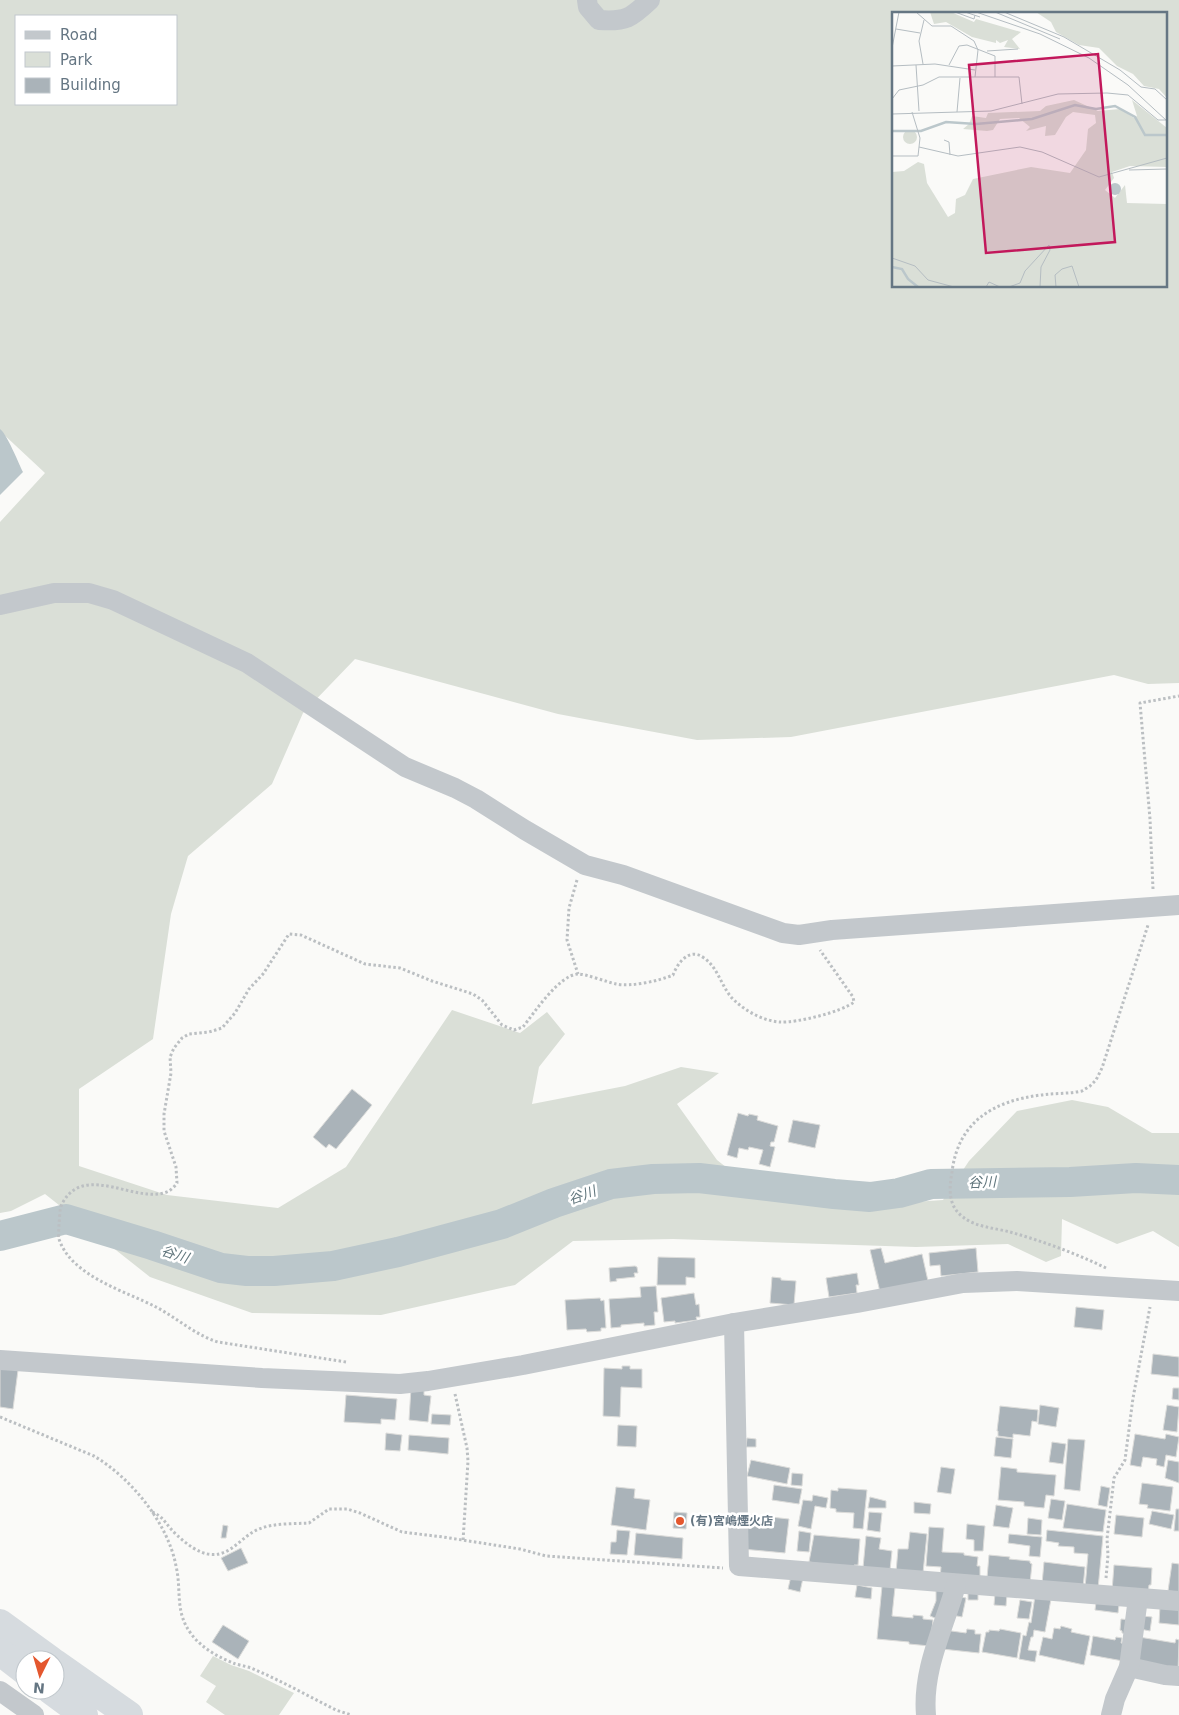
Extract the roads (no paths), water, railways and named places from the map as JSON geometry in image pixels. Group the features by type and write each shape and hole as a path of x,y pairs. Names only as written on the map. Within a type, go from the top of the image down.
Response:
{"highway":[{"path":"0,1623 37,1650"},
{"path":"0,1652 15,1663"},
{"path":"65,1678 83,1704"},
{"path":"65,1696 83,1704 129,1715"}],"street":[{"path":"587,0 588,7 599,20 614,21 632,16 650,0"},
{"path":"0,605 54,593 89,593 113,600 247,663 405,767 456,788 585,865 623,875 783,933 799,934 1179,905"},
{"path":"0,1360 34,1364 400,1384 523,1365 734,1323 963,1283 1017,1281 1179,1291"},
{"path":"734,1323 738,1566 956,1585 1179,1601"},
{"path":"926,1715 926,1695 933,1651 956,1585"},
{"path":"1111,1715 1115,1698 1129,1667 1138,1598"},
{"path":"1129,1667 1179,1676"},
{"path":"0,1691 34,1715"}],"waterway":[{"name":"谷川","path":"0,1236 66,1219 221,1268 247,1271 274,1271 333,1266 398,1252 502,1224 554,1203 611,1184 653,1179 699,1178 870,1197 899,1193 931,1184 1070,1182 1136,1178 1179,1180"}],"place":[{"name":"(有)宮嶋煙火店","path":"680,1521"}]}
